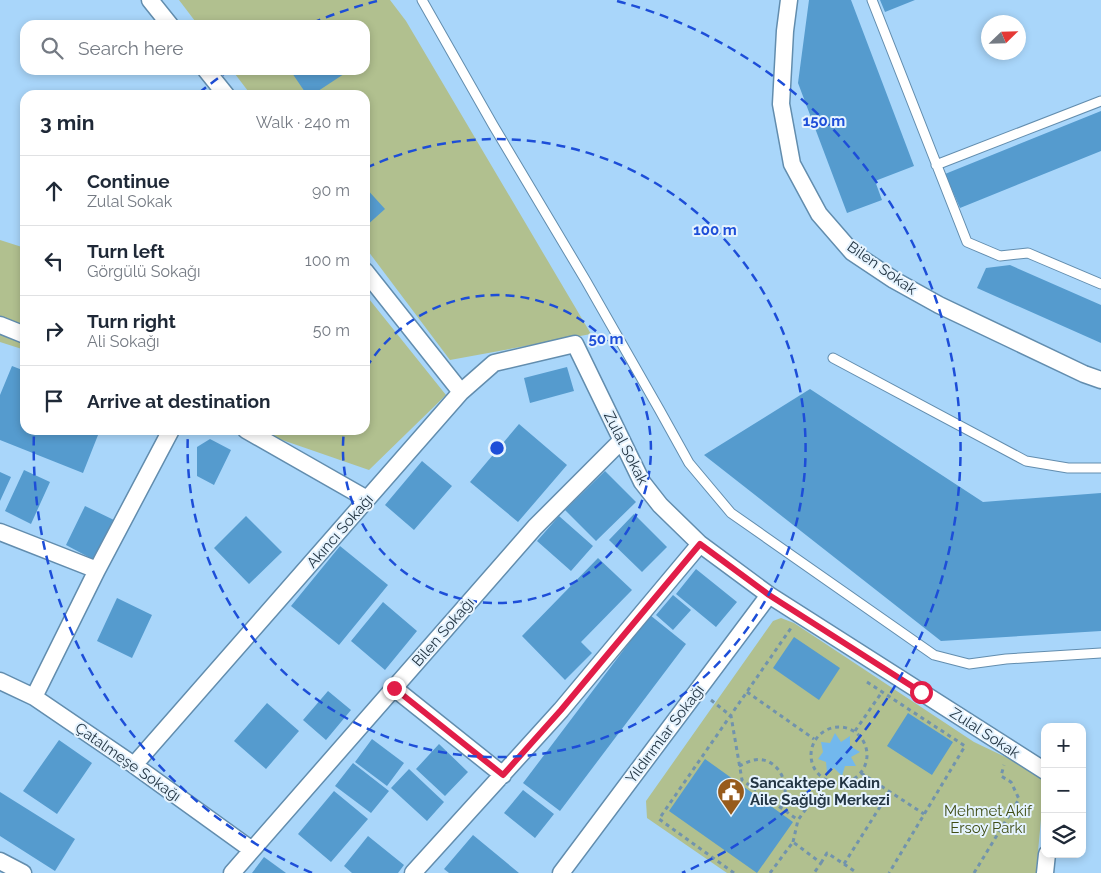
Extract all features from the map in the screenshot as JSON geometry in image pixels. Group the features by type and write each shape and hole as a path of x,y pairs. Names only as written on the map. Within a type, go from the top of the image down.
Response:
{"street":[{"path":"150,0 166,20"},
{"name":"Bilen Sokak","path":"789,0 785,31 781,104 792,164 819,214 852,252 894,280 938,305 1084,374 1101,380"},
{"path":"210,75 222,90"},
{"path":"370,277 461,392"},
{"path":"0,326 20,333"},
{"name":"Akıncı Sokağı","path":"134,765 461,392 494,363 575,344"},
{"name":"Zulal Sokak","path":"575,344 642,482 660,505 700,544 769,595 1041,769"},
{"path":"34,697 97,570 168,435"},
{"path":"255,435 367,499"},
{"name":"Bilen Sokağı","path":"232,873 535,527 621,441"},
{"path":"0,532 97,570"},
{"path":"416,872 561,710 700,544"},
{"name":"Yıldırımlar Sokağı","path":"562,873 769,595"},
{"name":"Çatalmeşe Sokağı","path":"0,681 34,697 134,765 252,850"},
{"path":"394,688 503,775"},
{"path":"1046,873 1047,858"},
{"path":"0,861 23,873"}],"lane":[{"path":"422,0 493,125 586,281 689,464 732,513 934,655 969,664 1006,659 1101,653"},
{"path":"872,0 967,242 1000,256 1028,253 1101,284"},
{"path":"936,165 1101,101"},
{"path":"833,358 1026,461 1068,468 1101,468"}],"path":[{"path":"734,873 659,819 791,628 799,633"},
{"path":"867,681 965,746 889,873"},
{"path":"698,690 731,716 742,780 798,820"},
{"path":"747,692 814,739"},
{"path":"855,731 882,692"},
{"path":"838,726 847,727 855,731 862,738 866,746 866,764 854,779 845,783 826,781 818,775 810,758 810,748 814,739 820,732 838,726"},
{"path":"974,873 1019,799 1010,782 1001,776 1008,748"},
{"path":"740,766 755,759 775,764 784,778 785,792 781,808"},
{"path":"861,772 924,814"},
{"path":"770,873 793,842 798,820 826,781"},
{"path":"844,864 890,792"},
{"path":"793,842 821,863"},
{"path":"814,873 827,853 857,873"}],"green space":[{"path":"179,0 390,0 406,21 591,334 450,360 370,254 370,90 247,90 236,75 370,75 370,20 194,20"},
{"path":"0,240 20,246 20,348 0,342"},
{"path":"370,300 446,395 369,470 268,435 370,435"},
{"name":"Mehmet Akif Ersoy Parkı","path":"781,618 794,623 974,742 1041,774 1041,819 1036,873 727,873 647,818 646,801 773,621"}],"water":[{"path":"835,733 841,742 850,736 850,746 860,752 851,757 856,766 845,766 842,776 834,768 827,772 826,762 818,759 823,752 821,742 830,743"}],"building":[{"path":"809,0 851,0 914,166 875,181 882,200 847,213 798,83"},
{"path":"880,0 915,0 885,12"},
{"path":"293,75 342,75 320,90 304,90"},
{"path":"1101,111 1101,151 960,208 945,174"},
{"path":"370,192 385,209 370,222"},
{"path":"1010,265 1101,305 1101,343 977,288 986,268"},
{"path":"12,366 20,369 20,435 98,435 83,473 0,440 0,395"},
{"path":"567,367 574,391 530,403 524,378"},
{"path":"810,389 983,502 1101,493 1101,631 941,641 704,455"},
{"path":"519,424 567,465 518,522 470,482"},
{"path":"210,439 231,450 214,485 197,476 197,447"},
{"path":"422,461 452,486 414,530 385,505"},
{"path":"24,470 50,482 31,524 5,511"},
{"path":"605,471 636,502 596,541 565,510"},
{"path":"0,472 11,477 0,501"},
{"path":"85,506 116,521 96,561 66,545"},
{"path":"634,514 667,547 642,572 609,540"},
{"path":"246,516 282,552 249,584 214,548"},
{"path":"559,516 593,546 571,571 537,541"},
{"path":"340,546 388,585 339,645 291,606"},
{"path":"598,558 632,590 581,642 592,653 565,680 522,636"},
{"path":"696,569 737,602 716,627 676,594"},
{"path":"673,595 691,610 673,630 656,615"},
{"path":"117,598 152,615 132,658 97,641"},
{"path":"383,602 417,631 385,670 351,641"},
{"path":"650,615 686,644 560,811 523,783"},
{"path":"794,637 840,668 819,700 773,668"},
{"path":"328,691 351,710 326,740 303,720"},
{"path":"267,703 299,731 266,769 234,741"},
{"path":"908,713 953,742 932,775 887,746"},
{"path":"372,739 404,763 387,786 355,762"},
{"path":"59,740 92,763 57,814 23,791"},
{"path":"439,744 468,772 445,796 416,769"},
{"name":"Sancaktepe Kadın Aile Sağlığı Merkezi","path":"705,759 793,822 757,873 669,811"},
{"path":"353,763 389,791 371,813 335,786"},
{"path":"409,769 444,802 427,821 391,788"},
{"path":"523,790 554,814 535,838 504,813"},
{"path":"334,791 368,819 331,862 298,834"},
{"path":"0,792 75,839 55,871 0,836"},
{"path":"473,835 519,873 449,873 444,869"},
{"path":"368,836 404,865 398,873 352,873 344,866"},
{"path":"264,857 286,873 252,873"}],"place":[{"name":"Sancaktepe Kadın Aile Sağlığı Merkezi","path":"731,816"}],"route":[{"path":"394,688 503,775 561,710 700,544 769,595 921,692"}]}
